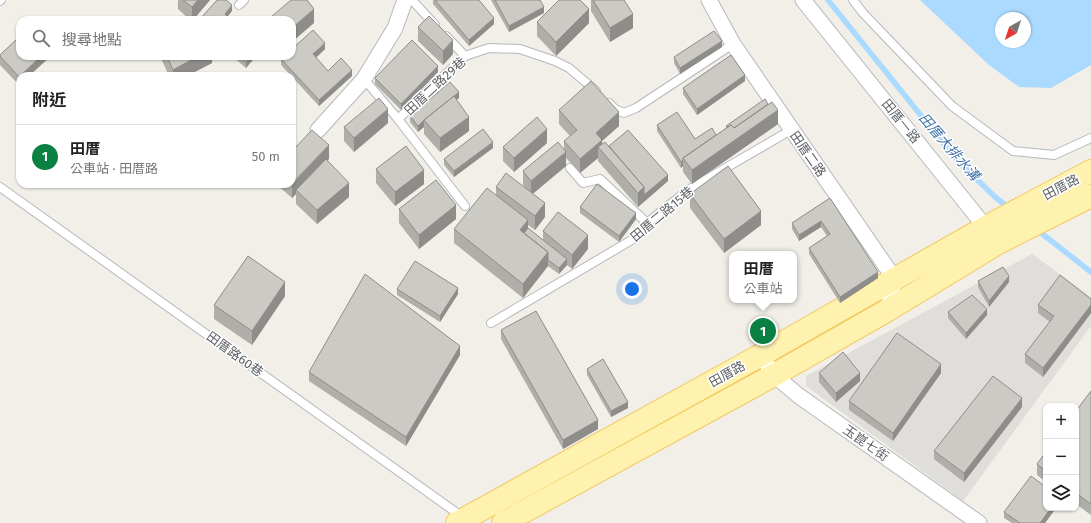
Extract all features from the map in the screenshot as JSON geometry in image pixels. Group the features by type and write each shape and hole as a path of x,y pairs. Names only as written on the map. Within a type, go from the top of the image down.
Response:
{"main road":[{"name":"田厝路","path":"503,523 774,375 888,310 997,232 1031,203 1091,171"},
{"name":"田厝路","path":"463,522 761,355 894,278 997,232 1046,218 1091,196"}],"street":[{"path":"318,130 364,79 395,28 405,0"},
{"name":"田厝二路","path":"709,0 733,44 894,278"},
{"name":"田厝一路","path":"803,0 997,232"},
{"path":"888,310 894,278"},
{"name":"玉崑七街","path":"761,355 774,375 798,396 979,523"}],"lane":[{"path":"412,0 465,56"},
{"path":"853,0 863,13 952,106 1013,151 1054,155 1091,138"},
{"name":"田厝二路29巷","path":"465,206 398,119 465,56 489,48 520,49 569,68 615,109 624,112 636,108 733,44"},
{"path":"364,79 398,119"},
{"name":"田厝二路15巷","path":"491,323 635,238 647,223 688,190 791,130"},
{"path":"570,168 583,183 600,179 647,223"},
{"name":"田厝路60巷","path":"0,187 463,522"}],"shaded area":[{"path":"1032,254 1091,297 1091,326 963,501 806,386 806,376"}],"water":[{"path":"920,0 1091,0 1091,65 1051,88 1019,87 989,65"}],"building":[{"path":"183,0 198,0 192,7"},
{"path":"217,0 226,0 232,5 225,14 227,16 203,16"},
{"path":"291,0 307,0 314,9 296,25 296,16 272,16"},
{"path":"435,0 479,0 494,18 469,40"},
{"path":"495,0 540,0 544,7 509,26"},
{"path":"559,0 580,0 589,9 556,42 537,22"},
{"path":"593,0 624,0 633,14 610,28"},
{"path":"429,16 453,40 443,51 418,27"},
{"path":"313,30 325,43 313,54 328,71 341,58 352,70 319,100 296,75 296,72 293,72 282,60 296,60 296,45"},
{"path":"714,31 722,41 680,68 674,57"},
{"path":"16,40 16,60 37,60 24,72 16,72 16,74 0,55"},
{"path":"412,40 438,66 401,104 375,78"},
{"path":"731,55 745,75 697,109 683,88"},
{"path":"169,60 191,60 173,70"},
{"path":"591,81 619,112 596,133 602,140 580,159 564,141 577,130 559,110"},
{"path":"450,82 459,92 418,126 410,116"},
{"path":"454,96 469,117 440,138 424,120"},
{"path":"379,98 388,109 354,138 344,127"},
{"path":"765,99 768,104 734,128 731,125 726,126"},
{"path":"772,102 778,110 692,170 683,158 731,125 734,128"},
{"path":"677,112 695,139 712,128 716,135 683,158 681,162 657,125"},
{"path":"537,117 547,129 514,158 503,147"},
{"path":"483,129 493,142 454,171 444,159"},
{"path":"312,130 329,145 296,179 296,147"},
{"path":"628,130 668,175 644,195 644,187 609,146"},
{"path":"558,142 566,152 531,181 523,171"},
{"path":"605,142 644,187 638,193 598,147"},
{"path":"406,146 424,170 395,192 376,169"},
{"path":"326,159 349,183 317,210 296,190"},
{"path":"728,166 761,211 724,239 690,194"},
{"path":"506,173 545,203 535,216 496,187"},
{"path":"436,180 456,205 419,235 399,209"},
{"path":"597,184 636,213 619,236 580,207"},
{"path":"487,188 528,220 520,230 548,252 523,284 454,229"},
{"path":"830,198 878,272 840,297 809,248 830,234 821,221 799,235 792,223"},
{"path":"558,212 588,235 572,255 543,231"},
{"path":"528,228 567,259 559,268 548,260 548,252 524,233"},
{"path":"248,256 285,282 252,331 214,305"},
{"path":"415,261 458,288 440,316 397,289"},
{"path":"1003,267 1009,276 989,301 978,281"},
{"path":"365,274 460,346 406,437 309,372"},
{"path":"1060,275 1091,299 1091,305 1043,368 1025,354 1054,316 1038,305"},
{"path":"972,295 987,309 966,333 948,312"},
{"path":"536,311 598,420 563,440 501,330"},
{"path":"897,333 941,364 893,433 849,401"},
{"path":"843,352 860,373 836,393 819,373"},
{"path":"603,359 628,402 611,411 587,369"},
{"path":"993,376 1022,398 964,473 934,451"},
{"path":"1091,391 1091,504 1079,495 1079,407"},
{"path":"1043,456 1043,469 1037,464"},
{"path":"1031,476 1043,485 1043,511 1049,511 1040,523 1020,523 1004,512"}],"waterway":[{"name":"田厝大排水溝","path":"828,0 956,159 994,196 1010,209"},
{"name":"田厝大排水溝","path":"1036,229 1091,272"}],"place":[{"name":"田厝","path":"763,331"}]}
